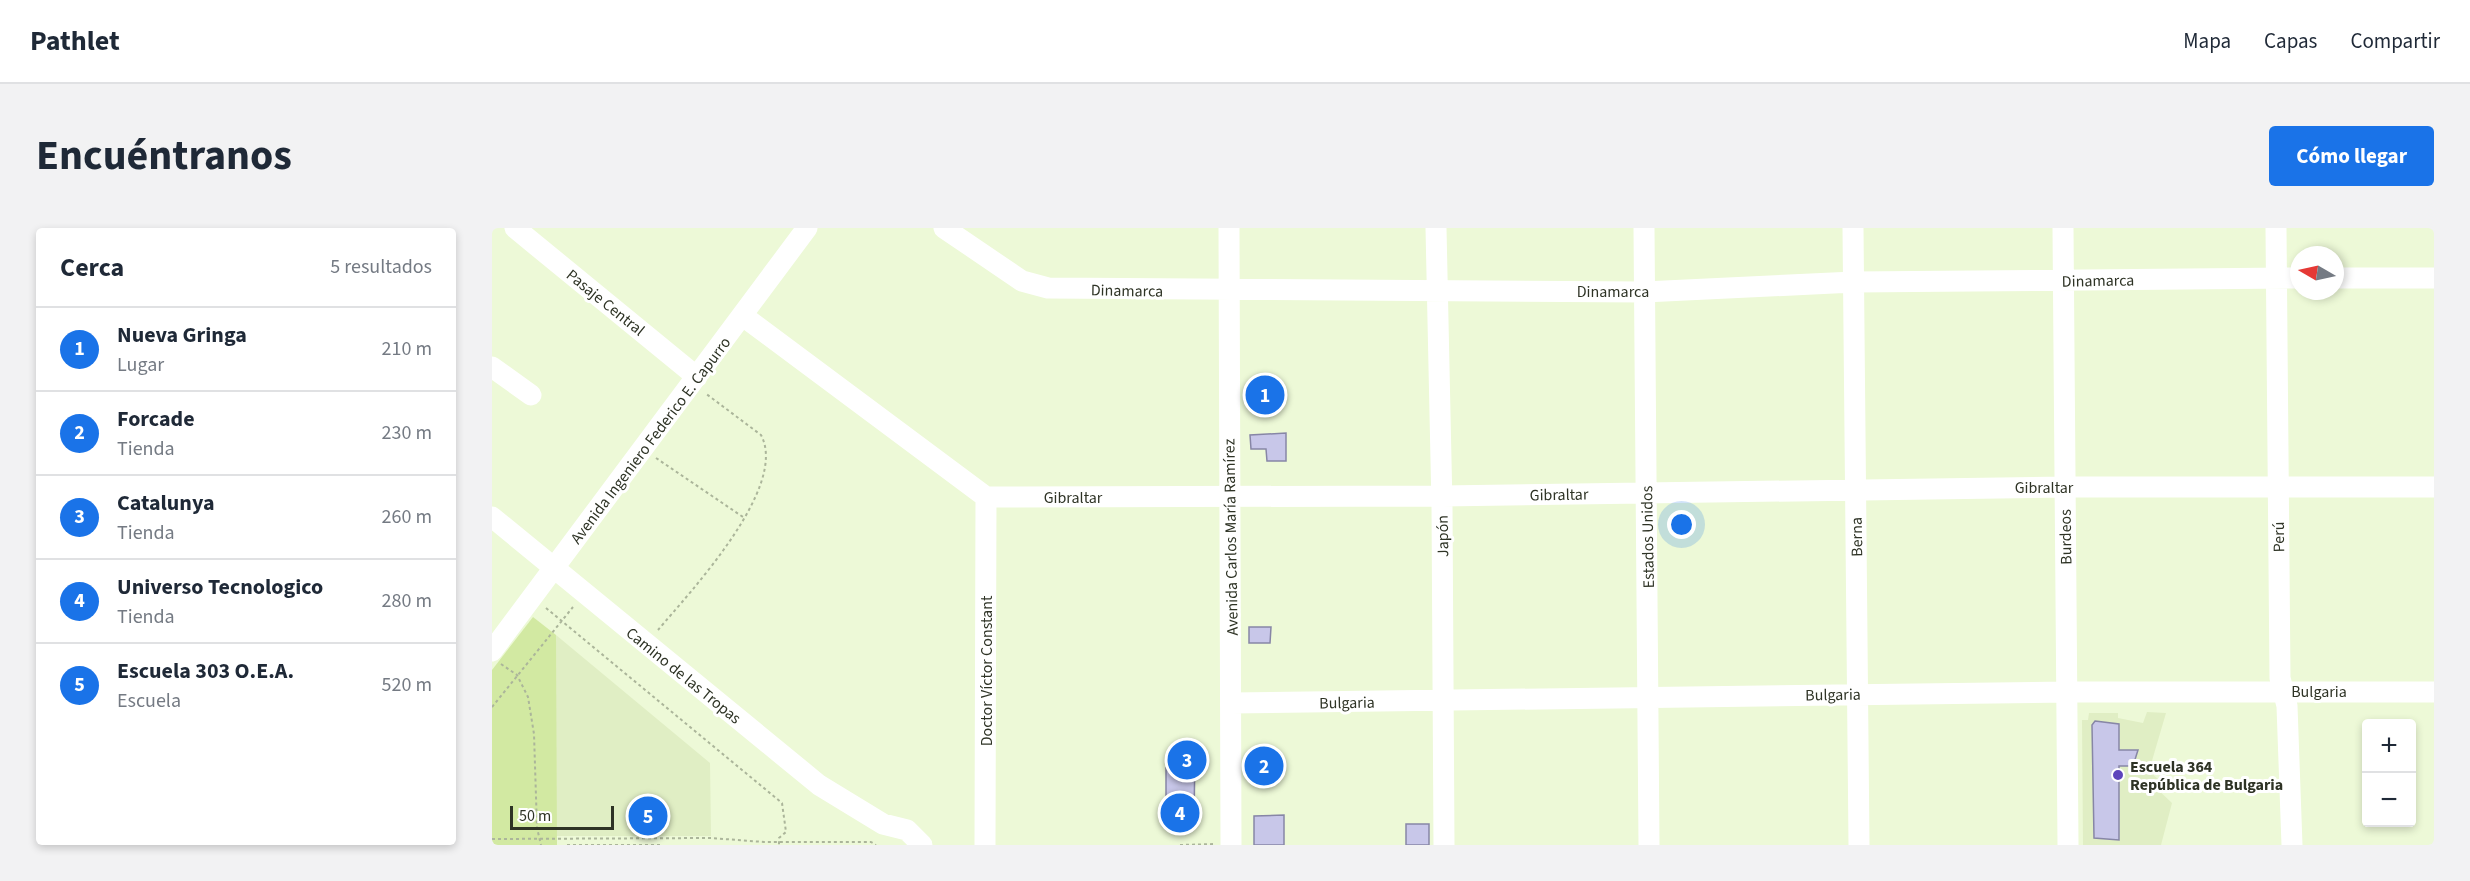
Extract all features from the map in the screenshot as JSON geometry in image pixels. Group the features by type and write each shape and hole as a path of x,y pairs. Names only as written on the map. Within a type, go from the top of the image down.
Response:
{"street":[{"name":"Pasaje Central","path":"515,228 694,380"},
{"name":"Avenida Ingeniero Federico E. Capurro","path":"496,657 532,597 807,228"},
{"name":"Dinamarca","path":"944,228 1022,281 1034,286 1229,291 1644,292 1854,282 2290,278"},
{"name":"Avenida Carlos María Ramírez","path":"1230,228 1228,496 1232,703 1230,845"},
{"name":"Japón","path":"1437,228 1436,290 1442,495 1444,845"},
{"name":"Estados Unidos","path":"1644,228 1649,845"},
{"name":"Berna","path":"1853,228 1859,845"},
{"name":"Burdeos","path":"2063,228 2068,845"},
{"name":"Perú","path":"2276,228 2280,678 2287,706 2292,845"},
{"path":"2344,278 2434,278"},
{"path":"743,316 986,497"},
{"path":"492,367 531,395"},
{"name":"Gibraltar","path":"986,497 1442,495 2064,487 2434,487"},
{"name":"Doctor Víctor Constant","path":"985,845 986,497"},
{"name":"Camino de las Tropas","path":"492,517 819,785 883,824 903,845"},
{"name":"Bulgaria","path":"1232,703 2067,692 2434,692"},
{"name":"Camino de las Tropas","path":"883,824 907,830 922,845"}],"path":[{"path":"647,644 735,537 765,477 763,439 694,380"},
{"path":"642,447 743,517"},
{"path":"492,707 585,593"},
{"path":"532,597 782,803 786,832 779,838 779,844"},
{"path":"496,657 517,675 528,697 534,734 537,828 541,845"},
{"path":"492,840 711,838 779,844 871,842 876,845"},
{"path":"567,845 660,845"},
{"path":"1180,845 1217,845"}],"shaded area":[{"path":"556,635 710,763 711,836 556,836"},
{"name":"Escuela 364 República de Bulgaria","path":"2147,712 2166,713 2149,771 2158,779 2153,785 2172,803 2161,845 2083,845 2082,720 2088,720 2089,713 2118,713 2118,718 2143,723"}],"green space":[{"path":"533,617 556,635 557,845 492,845 492,670"}],"building":[{"path":"1272,387 1273,403 1257,404 1257,388"},
{"path":"1286,433 1286,461 1267,461 1266,449 1251,449 1250,435"},
{"path":"1249,627 1271,627 1270,643 1249,643"},
{"path":"2095,721 2119,724 2119,750 2138,750 2133,766 2119,766 2119,840 2094,838 2092,725"},
{"path":"1180,752 1195,752 1194,818 1166,818 1166,768 1180,768"},
{"path":"1248,756 1280,756 1280,775 1248,776"},
{"path":"1284,815 1284,845 1254,845 1254,816"},
{"path":"1406,824 1429,824 1429,845 1406,845"}],"place":[{"name":"Nueva Gringa","path":"1265,395"},
{"name":"Catalunya","path":"1187,760"},
{"name":"Forcade","path":"1264,766"},
{"name":"Escuela 364 República de Bulgaria","path":"2118,775"},
{"name":"Universo Tecnologico","path":"1180,813"},
{"name":"Escuela 303 O.E.A.","path":"648,816"}]}
